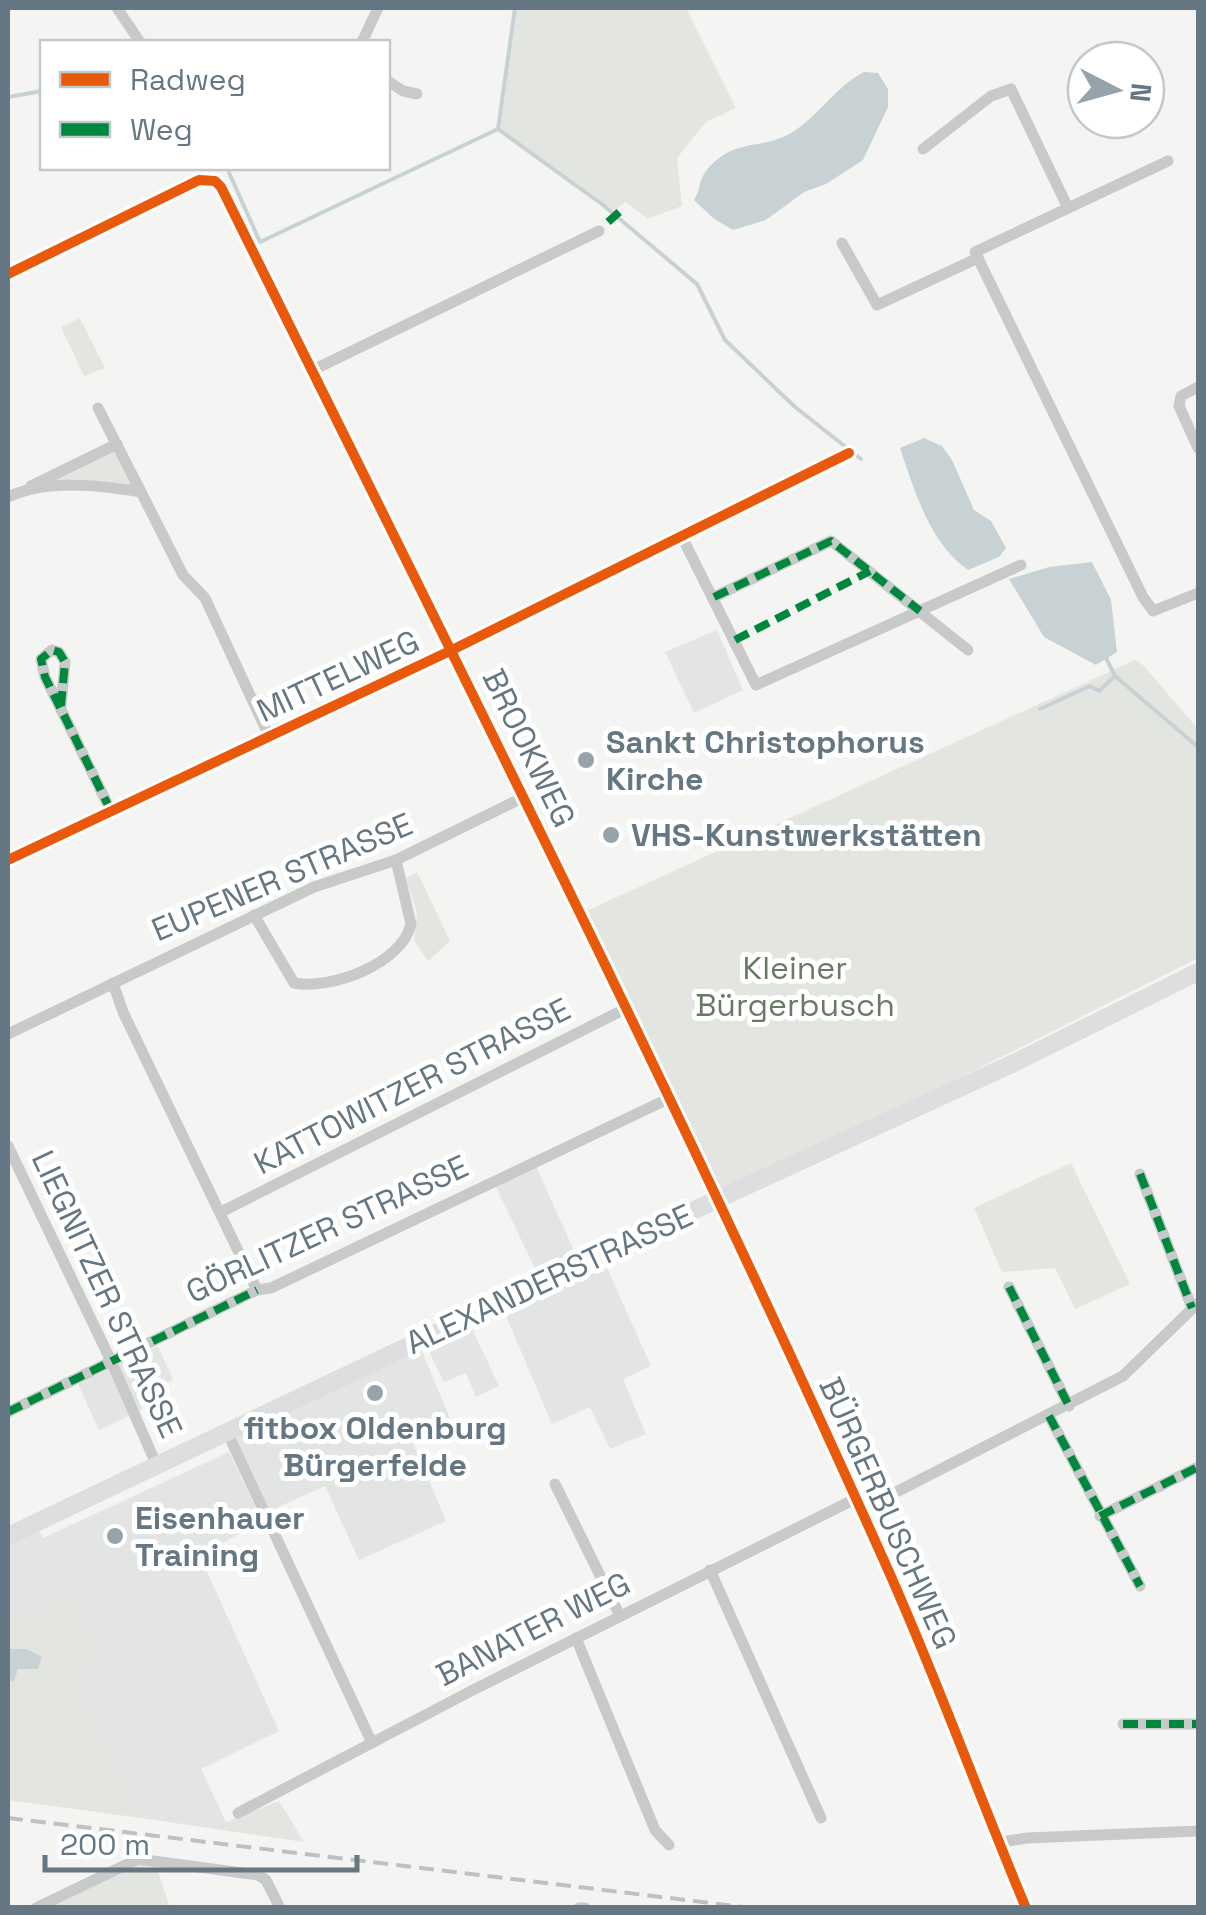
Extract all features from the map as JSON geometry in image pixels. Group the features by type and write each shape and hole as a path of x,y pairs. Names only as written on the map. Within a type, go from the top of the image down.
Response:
{"main road":[{"name":"ALEXANDERSTRASSE","path":"8,1536 1016,1062 1198,972"}],"street":[{"path":"363,40 378,8"},
{"path":"124,11 139,40"},
{"path":"390,82 417,94"},
{"path":"923,149 990,96 1011,89 1068,208"},
{"path":"842,243 877,305 1168,161"},
{"path":"8,274 207,173"},
{"name":"BROOKWEG","path":"207,173 221,187 452,650 718,1199"},
{"path":"311,371 599,231"},
{"path":"976,255 1143,597 1153,610 1198,593"},
{"path":"1198,388 1181,396 1180,406 1198,448"},
{"path":"98,408 183,575 205,598 270,736"},
{"path":"8,498 117,444"},
{"name":"MITTELWEG","path":"8,860 452,650 849,452"},
{"path":"25,489 90,484 141,492"},
{"path":"682,537 756,685 1021,565"},
{"path":"714,597 831,541 968,650"},
{"path":"61,706 111,811"},
{"name":"EUPENER STRASSE","path":"8,1034 314,887 396,860 524,797"},
{"path":"254,916 294,983 316,985 361,970 397,951 410,932 412,924 396,860"},
{"path":"112,982 257,1290"},
{"name":"KATTOWITZER STRASSE","path":"221,1212 627,1008"},
{"name":"GÖRLITZER STRASSE","path":"8,1412 257,1290 271,1288 670,1098"},
{"name":"LIEGNITZER STRASSE","path":"8,1146 157,1466"},
{"path":"1140,1174 1195,1306"},
{"name":"BÜRGERBUSCHWEG","path":"718,1199 858,1504 1026,1908"},
{"path":"1009,1287 1069,1406"},
{"name":"BANATER WEG","path":"238,1813 710,1570 1069,1406 1123,1376 1195,1306"},
{"path":"1048,1416 1140,1586"},
{"path":"227,1432 372,1744"},
{"path":"1100,1516 1157,1485 1198,1470"},
{"path":"555,1484 620,1616"},
{"path":"710,1570 821,1818"},
{"path":"576,1638 655,1830 669,1845"},
{"path":"1122,1724 1198,1724"},
{"path":"1001,1842 1198,1831"},
{"path":"36,1908 138,1860 258,1874 266,1880 280,1908"}],"shaded area":[{"path":"864,72 878,73 888,89 888,107 863,160 826,184 804,192 766,220 733,230 694,200 704,174 716,160 737,149 791,133"},
{"path":"924,438 942,446 974,510 991,521 1006,548 999,557 968,570 954,559 933,531 900,448"},
{"path":"1092,562 1111,600 1117,652 1096,665 1044,637 1009,579 1049,567"},
{"path":"717,630 743,690 694,713 665,652"},
{"path":"534,1162 586,1277 607,1268 651,1366 623,1379 646,1434 610,1449 590,1407 552,1424 504,1311 546,1291 493,1181"},
{"path":"467,1318 499,1386 476,1397 466,1373 444,1382 423,1339"},
{"path":"418,1342 452,1423 412,1441 446,1521 359,1560 325,1486 265,1513 227,1432"},
{"path":"158,1346 173,1380 137,1396 142,1410 99,1430 78,1384"},
{"path":"229,1452 262,1521 200,1556 279,1731 201,1769 226,1822 279,1801 304,1842 141,1818 68,1675 70,1600 27,1619 8,1621 8,1537 35,1524 43,1538"},
{"path":"8,1649 26,1649 42,1657 38,1669 18,1669 14,1681 8,1680"}],"green space":[{"path":"515,8 686,8 736,108 706,122 677,158 682,206 648,219 625,202 612,213 498,129"},
{"path":"80,318 105,368 84,376 61,327"},
{"path":"117,444 141,492 25,489"},
{"name":"Kleiner Bürgerbusch","path":"1135,660 1198,729 1198,958 718,1199 582,913"},
{"path":"417,872 450,941 428,961 414,940 417,913 406,878"},
{"path":"1071,1163 1130,1284 1075,1309 1055,1268 1002,1272 974,1208"},
{"path":"70,1600 100,1658 69,1675 141,1818 8,1800 8,1620 24,1613 27,1619"},
{"path":"272,1804 298,1837 196,1824 218,1816 227,1825"},
{"path":"138,1859 154,1861 170,1907 36,1908"}],"waterway":[{"path":"498,129 515,8"},
{"path":"8,97 40,91"},
{"path":"228,170 260,242 498,129 603,205 697,284 725,340 795,407 861,459"},
{"path":"1106,658 1115,676 1198,747"},
{"path":"1040,709 1090,686 1099,691 1115,676"}],"railway":[{"path":"8,1818 752,1908"}],"marked path":[{"path":"608,222 625,207"},
{"path":"714,597 831,541 920,611"},
{"path":"735,640 870,571"},
{"path":"61,706 65,662 59,652 52,650 41,659 45,677 111,811"},
{"path":"1140,1174 1192,1308"},
{"path":"1009,1287 1069,1406"},
{"path":"8,1412 257,1290"},
{"path":"1049,1416 1140,1586"},
{"path":"1100,1516 1196,1468"},
{"path":"1123,1724 1198,1724"}],"cycle path":[{"path":"8,274 199,180 215,181 221,187 562,876 810,1397 907,1613 1026,1908"},
{"path":"8,860 452,650 849,453"}],"place":[{"name":"Sankt Christophorus Kirche","path":"586,760"},
{"name":"VHS-Kunstwerkstätten","path":"611,835"},
{"name":"fitbox Oldenburg Bürgerfelde","path":"375,1393"},
{"name":"Eisenhauer Training","path":"115,1536"}]}
